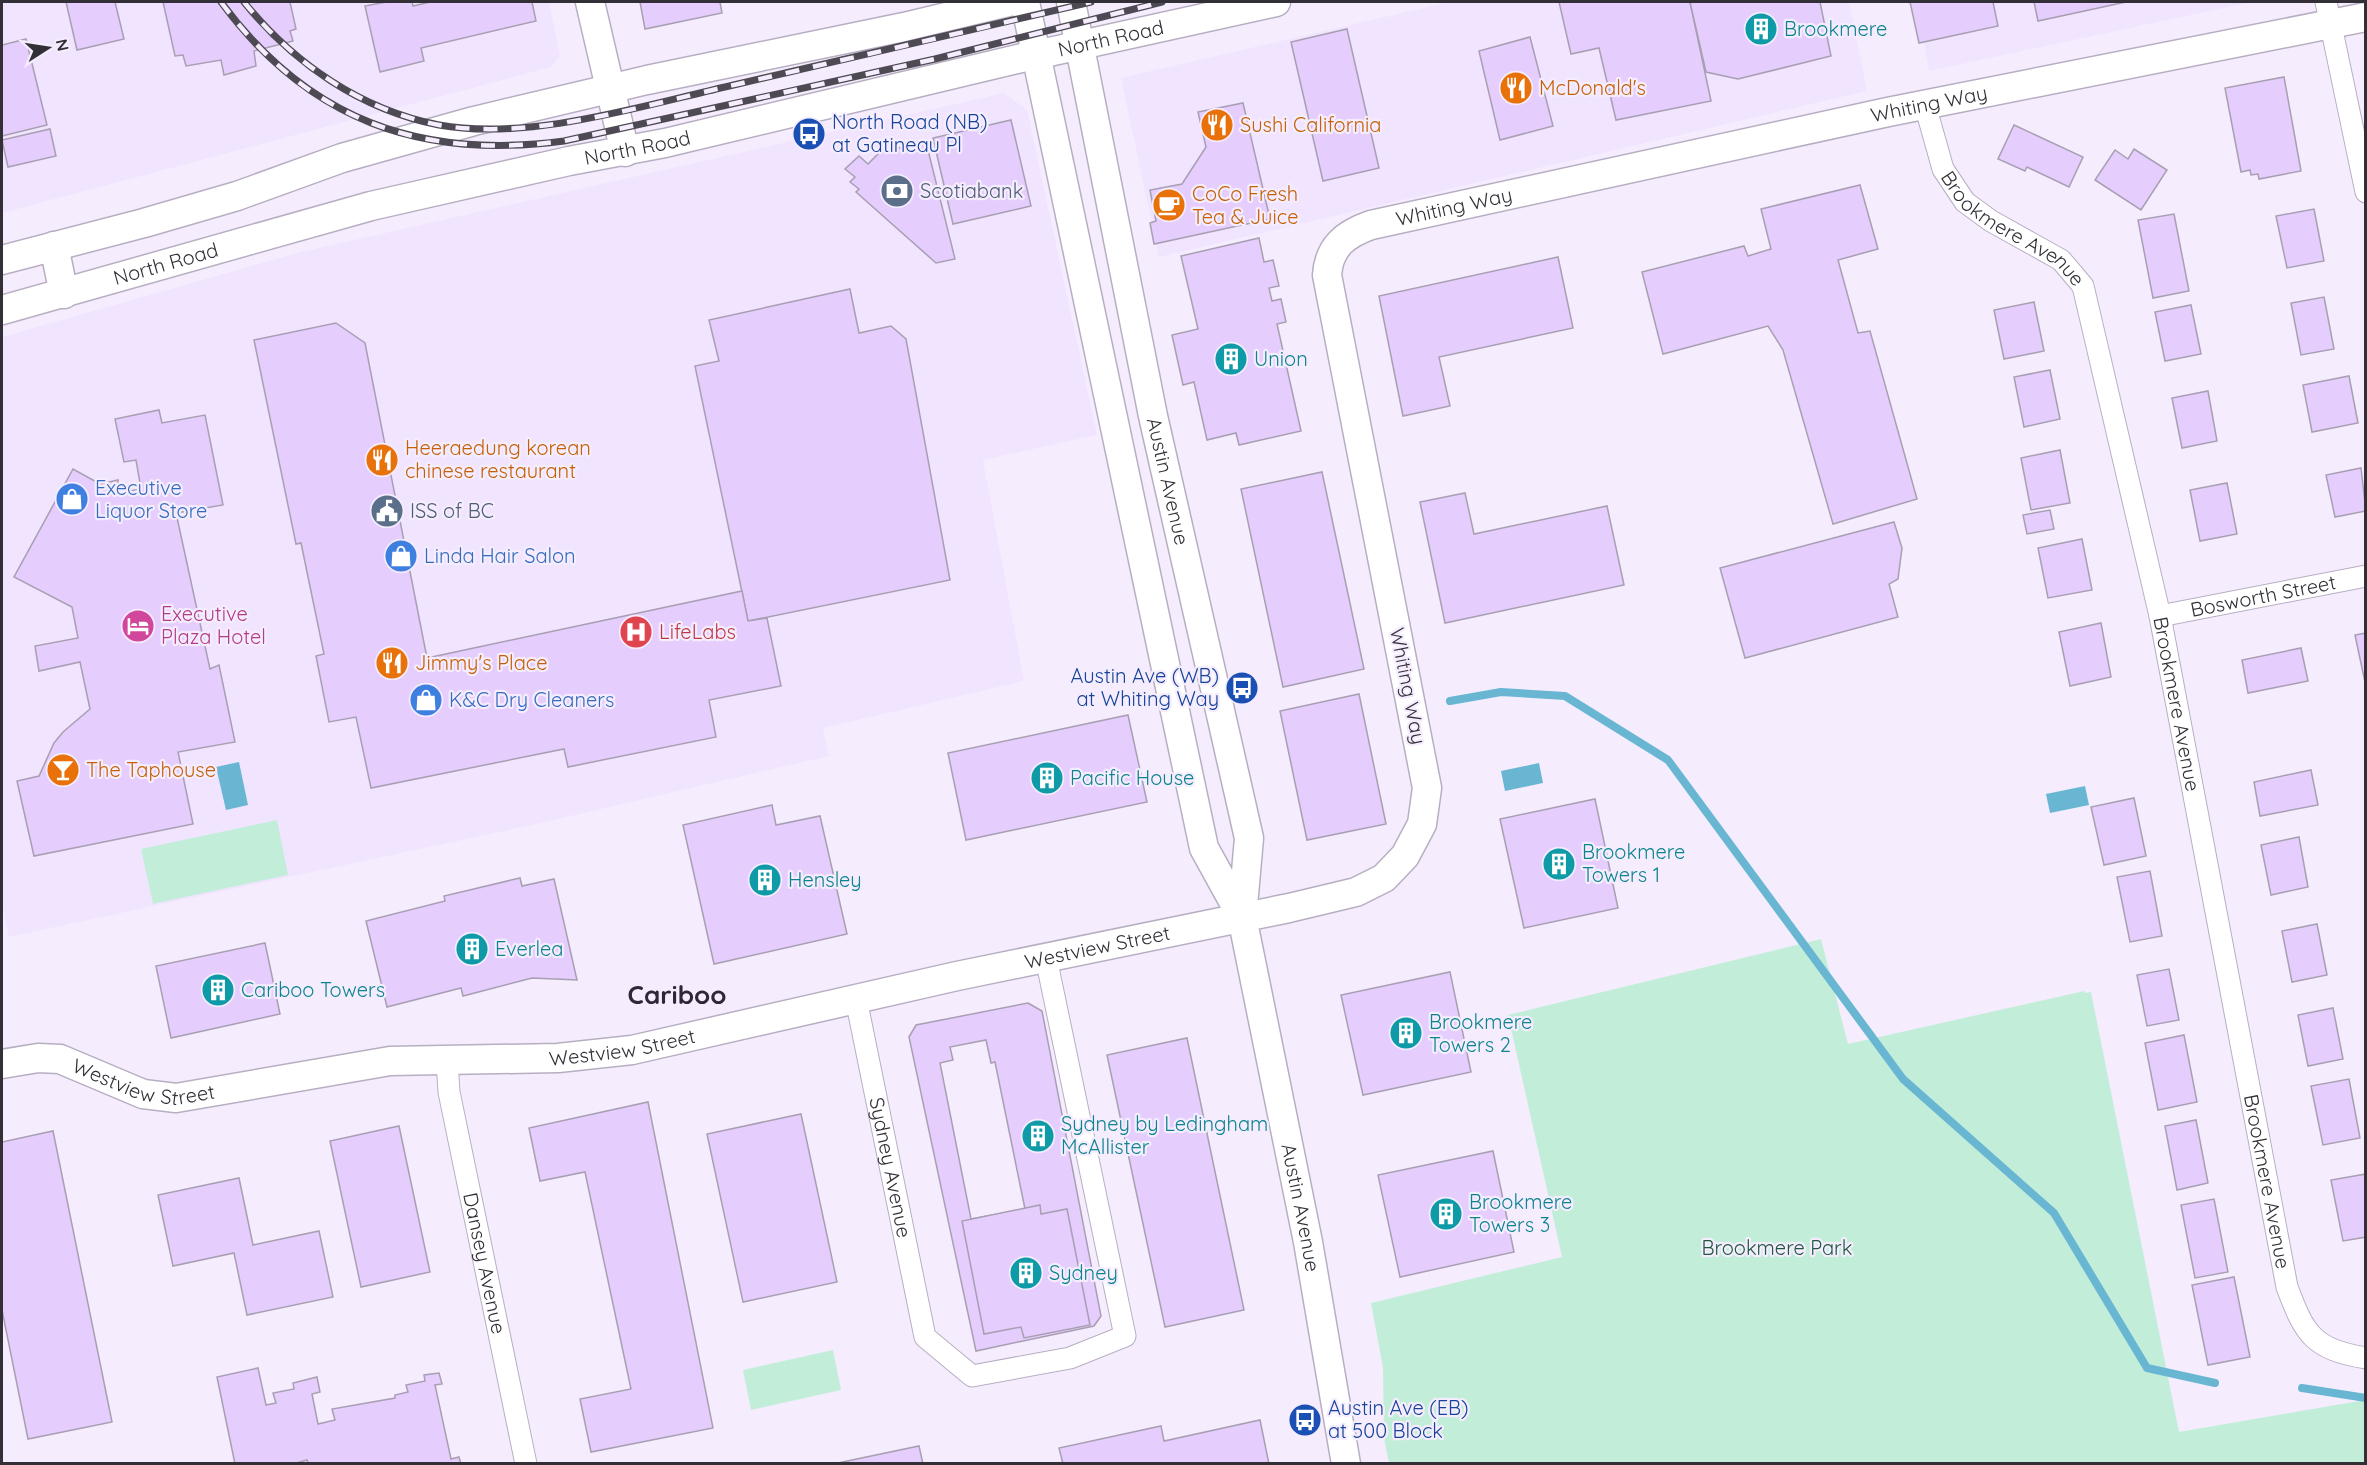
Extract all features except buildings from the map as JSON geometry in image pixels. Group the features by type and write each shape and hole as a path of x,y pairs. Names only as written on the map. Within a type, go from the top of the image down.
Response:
{"main road":[{"path":"590,2 625,152"},
{"path":"2,260 237,196 342,158 474,121 1009,2"},
{"name":"Austin Avenue","path":"1025,2 1204,848 1242,917"},
{"name":"Austin Avenue","path":"1071,2 1153,416 1249,838 1242,917 1308,1242 1347,1464"},
{"name":"North Road","path":"2,310 371,206 569,161 625,152 1079,45 1276,2"},
{"name":"Whiting Way","path":"1242,917 1356,892 1378,882 1405,856 1422,824 1425,807 1427,788 1424,764 1327,275 1330,256 1339,242 1353,231 1371,225 1925,105 2328,12 2366,17"},
{"path":"54,246 64,294"},
{"path":"1114,425 1153,416"},
{"name":"Westview Street","path":"2,1064 38,1058 60,1059 143,1094 176,1098 390,1061 558,1058 632,1050 856,999 1242,917"}],"street":[{"path":"2328,12 2366,192"},
{"name":"Brookmere Avenue","path":"1925,105 1943,169 1965,202 1991,222 2061,260 2083,286 2160,616 2287,1287 2300,1322 2314,1340 2341,1354 2366,1358"},
{"name":"Bosworth Street","path":"2160,616 2366,576"},
{"name":"Sydney Avenue","path":"856,999 925,1337 972,1376 1070,1358 1125,1336 1046,958"},
{"name":"Dansey Avenue","path":"447,1061 448,1092 526,1464"}],"shaded area":[{"path":"2,2 549,2 560,56 551,67 2,213"},
{"path":"1449,2 1849,2 1867,91 1159,257 1121,78"},
{"path":"1917,2 2252,2 1929,71"},
{"path":"1004,93 1027,110 1097,435 983,460 1024,681 823,728 829,756 541,823 9,937 2,904 2,337 301,252"}],"green space":[{"path":"277,820 288,875 153,904 141,849"},
{"name":"Brookmere Park","path":"1821,939 1848,1044 2084,991 2085,993 2091,992 2179,1432 2365,1400 2365,1463 1389,1463 1384,1439 1383,1368 1371,1303 1562,1257 1508,1015"},
{"path":"833,1350 841,1390 751,1410 743,1370"}],"water":[{"path":"239,762 248,805 226,810 216,767"},
{"path":"1539,763 1543,783 1505,791 1501,771"},
{"path":"2085,786 2089,805 2050,813 2046,794"}],"waterway":[{"path":"1450,701 1501,692 1565,696 1668,760 1903,1079 2054,1213 2147,1368 2215,1383"},
{"path":"2302,1388 2366,1398"}],"railway":[{"path":"221,2 255,43 291,76 330,103 371,123 415,136 462,144 511,145 564,141 935,59 1162,2"},
{"path":"244,2 284,45 307,64 356,96 410,118 439,125 473,129 509,129 546,125 620,112 1091,2"}],"place":[{"name":"Brookmere","path":"1761,29"},
{"name":"McDonald's","path":"1516,88"},
{"name":"Sushi California","path":"1217,125"},
{"name":"North Road (NB) at Gatineau Pl","path":"809,134"},
{"name":"Scotiabank","path":"897,191"},
{"name":"CoCo Fresh Tea & Juice","path":"1169,205"},
{"name":"Union","path":"1231,359"},
{"name":"Heeraedung korean chinese restaurant","path":"382,460"},
{"name":"Executive Liquor Store","path":"72,499"},
{"name":"ISS of BC","path":"387,511"},
{"name":"Linda Hair Salon","path":"401,556"},
{"name":"Executive Plaza Hotel","path":"138,626"},
{"name":"LifeLabs","path":"636,632"},
{"name":"Jimmy's Place","path":"392,663"},
{"name":"Austin Ave (WB) at Whiting Way","path":"1242,688"},
{"name":"K&C Dry Cleaners","path":"426,700"},
{"name":"The Taphouse","path":"63,770"},
{"name":"Pacific House","path":"1047,778"},
{"name":"Brookmere Towers 1","path":"1559,864"},
{"name":"Hensley","path":"765,880"},
{"name":"Everlea","path":"472,949"},
{"name":"Cariboo Towers","path":"218,990"},
{"name":"Brookmere Towers 2","path":"1406,1033"},
{"name":"Sydney by Ledingham McAllister","path":"1038,1136"},
{"name":"Brookmere Towers 3","path":"1446,1214"},
{"name":"Sydney","path":"1026,1273"},
{"name":"Austin Ave (EB) at 500 Block","path":"1305,1420"}],"district":[{"name":"Cariboo","path":"677,995"}]}
